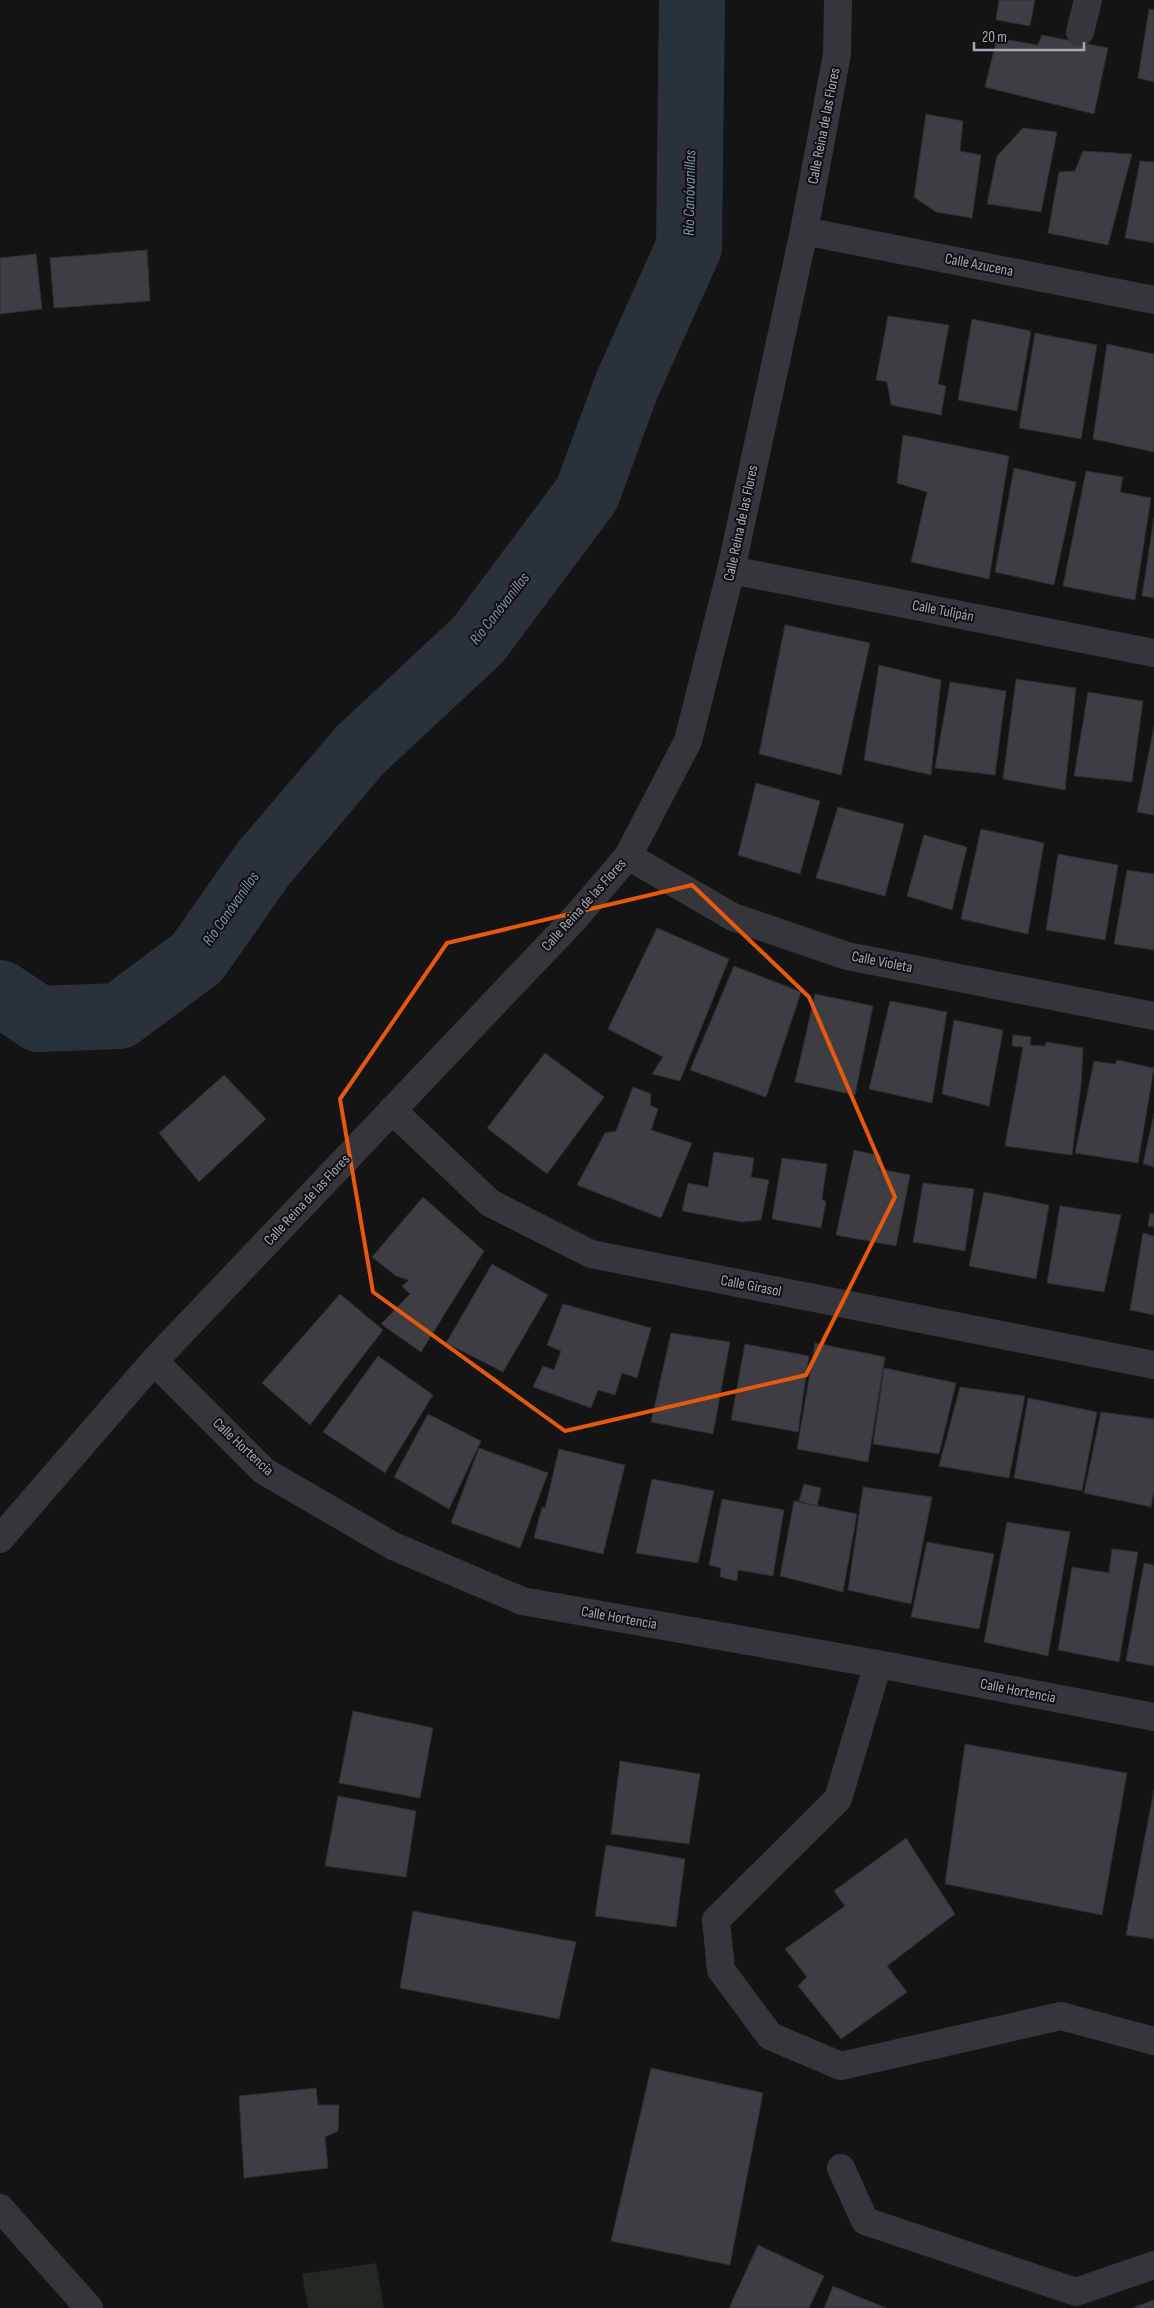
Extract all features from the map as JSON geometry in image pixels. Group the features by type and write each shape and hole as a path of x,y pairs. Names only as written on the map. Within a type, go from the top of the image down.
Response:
{"street":[{"name":"Calle Reina de las Flores","path":"0,1538 154,1362 576,917 628,856 688,741 731,570 804,231 837,54 838,0"},
{"path":"1080,32 1088,0"},
{"name":"Calle Azucena","path":"804,231 1154,300"},
{"name":"Calle Tulipán","path":"731,570 1154,653"},
{"name":"Calle Violeta","path":"628,856 733,917 847,956 1154,1016"},
{"name":"Calle Girasol","path":"392,1110 490,1204 592,1254 1154,1365"},
{"name":"Calle Hortencia","path":"154,1362 264,1471 393,1546 522,1601 878,1664 1154,1717"},
{"path":"878,1664 838,1799 716,1920 721,1970 770,2036 841,2066 1061,2016 1154,2041"},
{"path":"841,2168 865,2221 1076,2292 1154,2265"},
{"path":"0,2208 89,2308"}],"highlighted area":[{"path":"692,885 809,997 895,1197 806,1375 565,1431 373,1292 340,1099 447,943"}],"shaded area":[{"path":"376,2263 384,2308 308,2308 302,2274"}],"building":[{"path":"999,0 1035,0 1030,26 996,20"},
{"path":"1149,9 1154,10 1154,82 1138,78"},
{"path":"1042,35 1108,48 1094,114 985,87 997,38 1038,45"},
{"path":"926,114 963,121 960,151 981,155 972,218 936,212 914,197"},
{"path":"1023,128 1057,132 1041,212 987,204 997,156"},
{"path":"1083,151 1132,154 1108,245 1048,233 1059,172 1075,171"},
{"path":"1140,161 1154,162 1154,243 1125,238"},
{"path":"147,250 150,301 54,308 50,258"},
{"path":"36,254 42,309 0,314 0,258"},
{"path":"888,316 949,325 938,384 946,386 941,415 891,405 887,382 876,380"},
{"path":"972,319 1031,331 1017,411 958,400"},
{"path":"1035,333 1097,345 1081,439 1019,428"},
{"path":"1107,344 1154,354 1154,452 1093,439"},
{"path":"903,435 1009,456 989,579 911,562 927,492 897,483"},
{"path":"1014,468 1076,482 1054,585 995,572"},
{"path":"1086,471 1123,477 1120,492 1151,498 1135,600 1063,586"},
{"path":"1154,517 1154,598 1142,596"},
{"path":"785,625 870,643 841,775 759,754"},
{"path":"879,665 941,680 931,775 864,760"},
{"path":"1016,679 1076,688 1065,790 1003,779"},
{"path":"950,682 1006,691 995,775 935,768"},
{"path":"1088,692 1143,701 1132,782 1074,776"},
{"path":"1154,727 1154,815 1137,812"},
{"path":"756,783 820,801 800,874 738,855"},
{"path":"838,807 904,824 885,896 816,878"},
{"path":"981,829 1044,843 1028,934 961,919"},
{"path":"924,835 967,847 952,910 907,896"},
{"path":"1058,854 1118,865 1105,940 1046,930"},
{"path":"1127,870 1154,874 1154,950 1114,944"},
{"path":"657,928 729,959 680,1081 652,1074 663,1057 608,1029"},
{"path":"734,966 801,992 766,1097 690,1070"},
{"path":"815,994 873,1006 855,1095 795,1082"},
{"path":"890,1001 947,1012 932,1103 869,1089"},
{"path":"954,1020 1003,1030 989,1106 942,1094"},
{"path":"1013,1035 1031,1037 1030,1045 1045,1046 1046,1042 1083,1048 1081,1085 1072,1155 1005,1146 1023,1047 1012,1046"},
{"path":"545,1053 604,1097 547,1174 487,1128"},
{"path":"1117,1060 1154,1068 1138,1163 1075,1153 1094,1061 1115,1064"},
{"path":"224,1075 266,1119 199,1182 159,1133"},
{"path":"633,1087 651,1094 650,1105 658,1109 651,1130 692,1143 661,1218 577,1185 605,1133 616,1131"},
{"path":"1154,1113 1154,1167 1143,1164"},
{"path":"854,1150 881,1156 879,1169 910,1175 896,1246 836,1235"},
{"path":"714,1152 754,1158 751,1177 769,1180 761,1220 742,1222 682,1211 688,1183 708,1187"},
{"path":"782,1158 827,1164 822,1199 826,1202 821,1228 772,1219"},
{"path":"923,1183 974,1189 965,1251 913,1242"},
{"path":"984,1192 1049,1205 1036,1279 969,1266"},
{"path":"423,1197 484,1251 421,1352 381,1324 410,1294 402,1286 409,1280 396,1276 372,1257"},
{"path":"1060,1206 1121,1215 1104,1292 1047,1283"},
{"path":"1150,1213 1154,1214 1154,1227 1148,1226"},
{"path":"1143,1233 1154,1236 1154,1315 1130,1310"},
{"path":"492,1264 548,1295 503,1372 446,1343"},
{"path":"340,1294 383,1330 310,1425 262,1383"},
{"path":"563,1304 651,1328 637,1378 622,1373 615,1395 598,1390 591,1408 533,1387 543,1366 554,1370 561,1351 547,1345"},
{"path":"671,1333 730,1342 713,1434 651,1422"},
{"path":"815,1343 885,1357 868,1462 797,1449"},
{"path":"745,1344 809,1356 798,1432 731,1420"},
{"path":"378,1356 433,1395 385,1473 323,1432"},
{"path":"884,1368 956,1383 939,1454 873,1444"},
{"path":"960,1387 1025,1396 1009,1478 939,1466"},
{"path":"1028,1398 1097,1412 1082,1491 1014,1478"},
{"path":"1101,1412 1154,1419 1154,1491 1151,1507 1084,1493"},
{"path":"428,1414 481,1441 449,1509 394,1477"},
{"path":"479,1448 548,1473 520,1548 451,1523"},
{"path":"559,1449 625,1465 603,1554 534,1538 542,1507 545,1508"},
{"path":"652,1479 714,1491 698,1563 636,1553"},
{"path":"804,1484 821,1488 817,1506 799,1501"},
{"path":"863,1487 932,1497 911,1604 848,1590"},
{"path":"722,1499 784,1510 773,1576 738,1570 737,1581 720,1577 721,1568 709,1565"},
{"path":"794,1501 857,1514 843,1592 780,1576"},
{"path":"1007,1522 1070,1532 1048,1656 984,1642"},
{"path":"927,1542 994,1554 979,1629 911,1617"},
{"path":"1112,1549 1138,1552 1119,1662 1058,1650 1072,1567 1109,1573"},
{"path":"1144,1563 1154,1565 1154,1666 1126,1661"},
{"path":"353,1711 433,1728 420,1798 339,1783"},
{"path":"965,1744 1127,1773 1102,1915 945,1884"},
{"path":"620,1761 700,1774 689,1844 611,1834"},
{"path":"1154,1790 1154,1939 1126,1935"},
{"path":"338,1796 416,1811 406,1877 325,1866"},
{"path":"906,1838 955,1914 887,1966 907,1992 841,2039 798,1986 807,1977 785,1949 845,1906 834,1891"},
{"path":"606,1845 685,1859 676,1927 595,1916"},
{"path":"413,1911 576,1942 559,2019 400,1988"},
{"path":"651,2068 763,2093 730,2265 611,2241"},
{"path":"316,2088 318,2105 339,2105 338,2131 325,2137 328,2168 244,2178 239,2096"},
{"path":"758,2245 824,2276 809,2308 729,2308"},
{"path":"833,2286 886,2308 824,2308"},
{"path":"1154,2300 1154,2308 1132,2308"}],"waterway":[{"name":"Río Canóvanillas","path":"0,993 39,1019 119,1016 197,958 263,864 360,750 478,640 587,494 627,385 689,247 692,0"}]}
